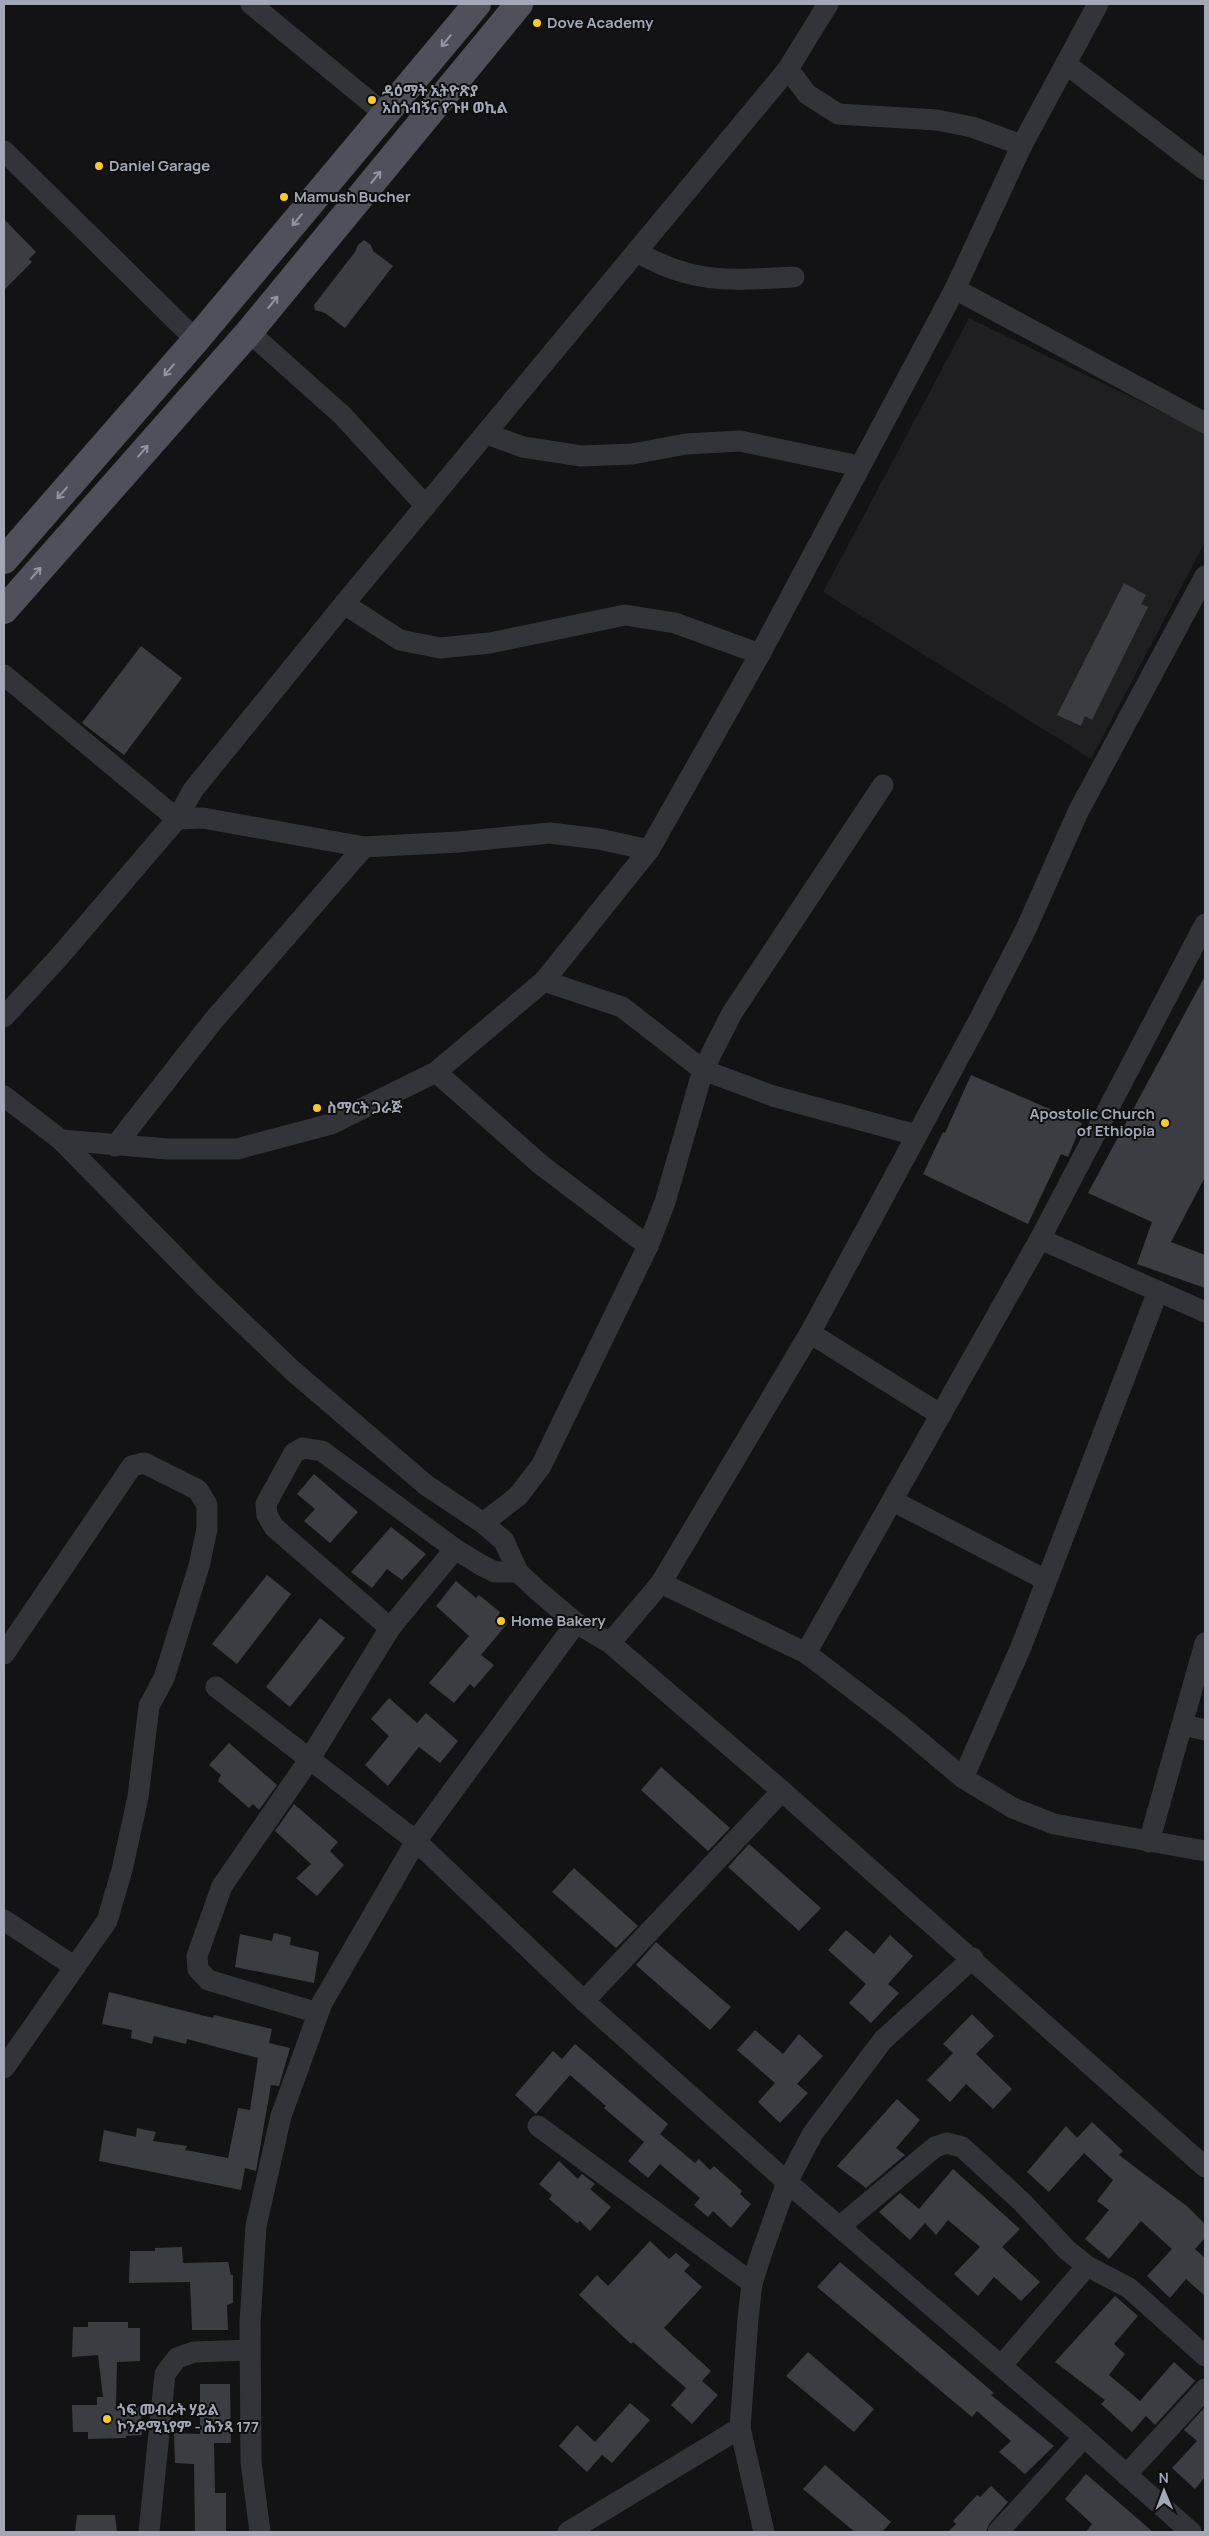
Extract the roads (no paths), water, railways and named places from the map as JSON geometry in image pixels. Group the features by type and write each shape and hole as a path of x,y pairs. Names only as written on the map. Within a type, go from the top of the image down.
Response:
{"main road":[{"path":"4,560 196,340 477,4"},
{"path":"4,610 249,332 519,4"}],"street":[{"path":"251,4 386,115"},
{"path":"4,1017 60,956 177,819 193,790 344,604 788,69 828,4"},
{"path":"60,1140 115,1146 237,1149 331,1124 436,1072 544,981 649,850 760,654 955,289 1022,145 1098,4"},
{"path":"1066,64 1205,170"},
{"path":"788,69 808,94 838,114 936,120 972,127 1022,145"},
{"path":"4,151 196,340"},
{"path":"637,252 660,266 696,278 735,280 794,277"},
{"path":"955,289 1205,423"},
{"path":"249,332 342,415 426,506"},
{"path":"487,434 522,447 581,456 632,454 686,444 740,441 859,466"},
{"path":"610,1643 661,1583 810,1333 1026,929 1078,812 1205,576"},
{"path":"344,604 400,640 440,648 490,642 625,615 675,623 760,654"},
{"path":"4,675 177,819 203,818 364,846 458,842 550,833 599,839 649,850"},
{"path":"483,1524 518,1496 541,1466 648,1246 665,1202 703,1070 732,1013 883,784"},
{"path":"115,1146 213,1021 364,846"},
{"path":"806,1653 1040,1239 1205,924"},
{"path":"544,981 622,1007 703,1070 773,1096 916,1135"},
{"path":"436,1072 540,1164 648,1246"},
{"path":"4,1096 60,1140 205,1287 293,1371 426,1485 483,1524 504,1541 518,1572 576,1623 610,1643 782,1791 973,1958 1205,2167"},
{"path":"1040,1239 1205,1312"},
{"path":"963,1778 1021,1647 1158,1291"},
{"path":"810,1333 941,1415"},
{"path":"390,1628 274,1528 267,1515 266,1504 294,1452 303,1448 322,1451 455,1549 495,1572 518,1572"},
{"path":"4,1654 132,1466 144,1463 198,1490 207,1505 207,1529 199,1566 164,1678 150,1706 138,1797 122,1870 107,1921 4,2068"},
{"path":"893,1501 1046,1580"},
{"path":"318,2012 208,1980 198,1969 197,1956 222,1886 309,1760 390,1628 455,1549"},
{"path":"661,1583 806,1653 900,1725 963,1778 1013,1808 1054,1824 1205,1851"},
{"path":"260,2532 251,2462 250,2350 256,2226 281,2116 318,2012 416,1842 576,1623"},
{"path":"1149,1842 1184,1725 1205,1643"},
{"path":"216,1687 416,1842 584,2001 788,2182 1084,2437 1183,2530"},
{"path":"1184,1725 1205,1730"},
{"path":"584,2001 782,1791"},
{"path":"4,1920 75,1967"},
{"path":"764,2532 740,2428 752,2284 788,2182 813,2133 883,2040 973,1958"},
{"path":"538,2126 752,2284"},
{"path":"839,2226 935,2147 947,2143 962,2147 1022,2202 1067,2250 1087,2266 1129,2288 1205,2356"},
{"path":"1001,2366 1087,2266"},
{"path":"149,2532 165,2374 178,2358 194,2352 250,2350"},
{"path":"1126,2475 1205,2389"},
{"path":"568,2532 740,2428"},
{"path":"998,2532 1084,2437"}],"place":[{"name":"Dove Academy","path":"537,23"},
{"name":"ዳዕማት ኢትዮጽያ አስጎብኝና የጉዞ ወኪል","path":"372,100"},
{"name":"Daniel Garage","path":"99,166"},
{"name":"Mamush Bucher","path":"284,197"},
{"name":"ስማርት ጋራጅ","path":"317,1108"},
{"name":"Apostolic Church of Ethiopia","path":"1165,1123"},
{"name":"Home Bakery","path":"501,1621"},
{"name":"ጎፍ መብራት ሃይል ኮንዶሚኒየም - ሕንጻ 177","path":"107,2419"}]}
